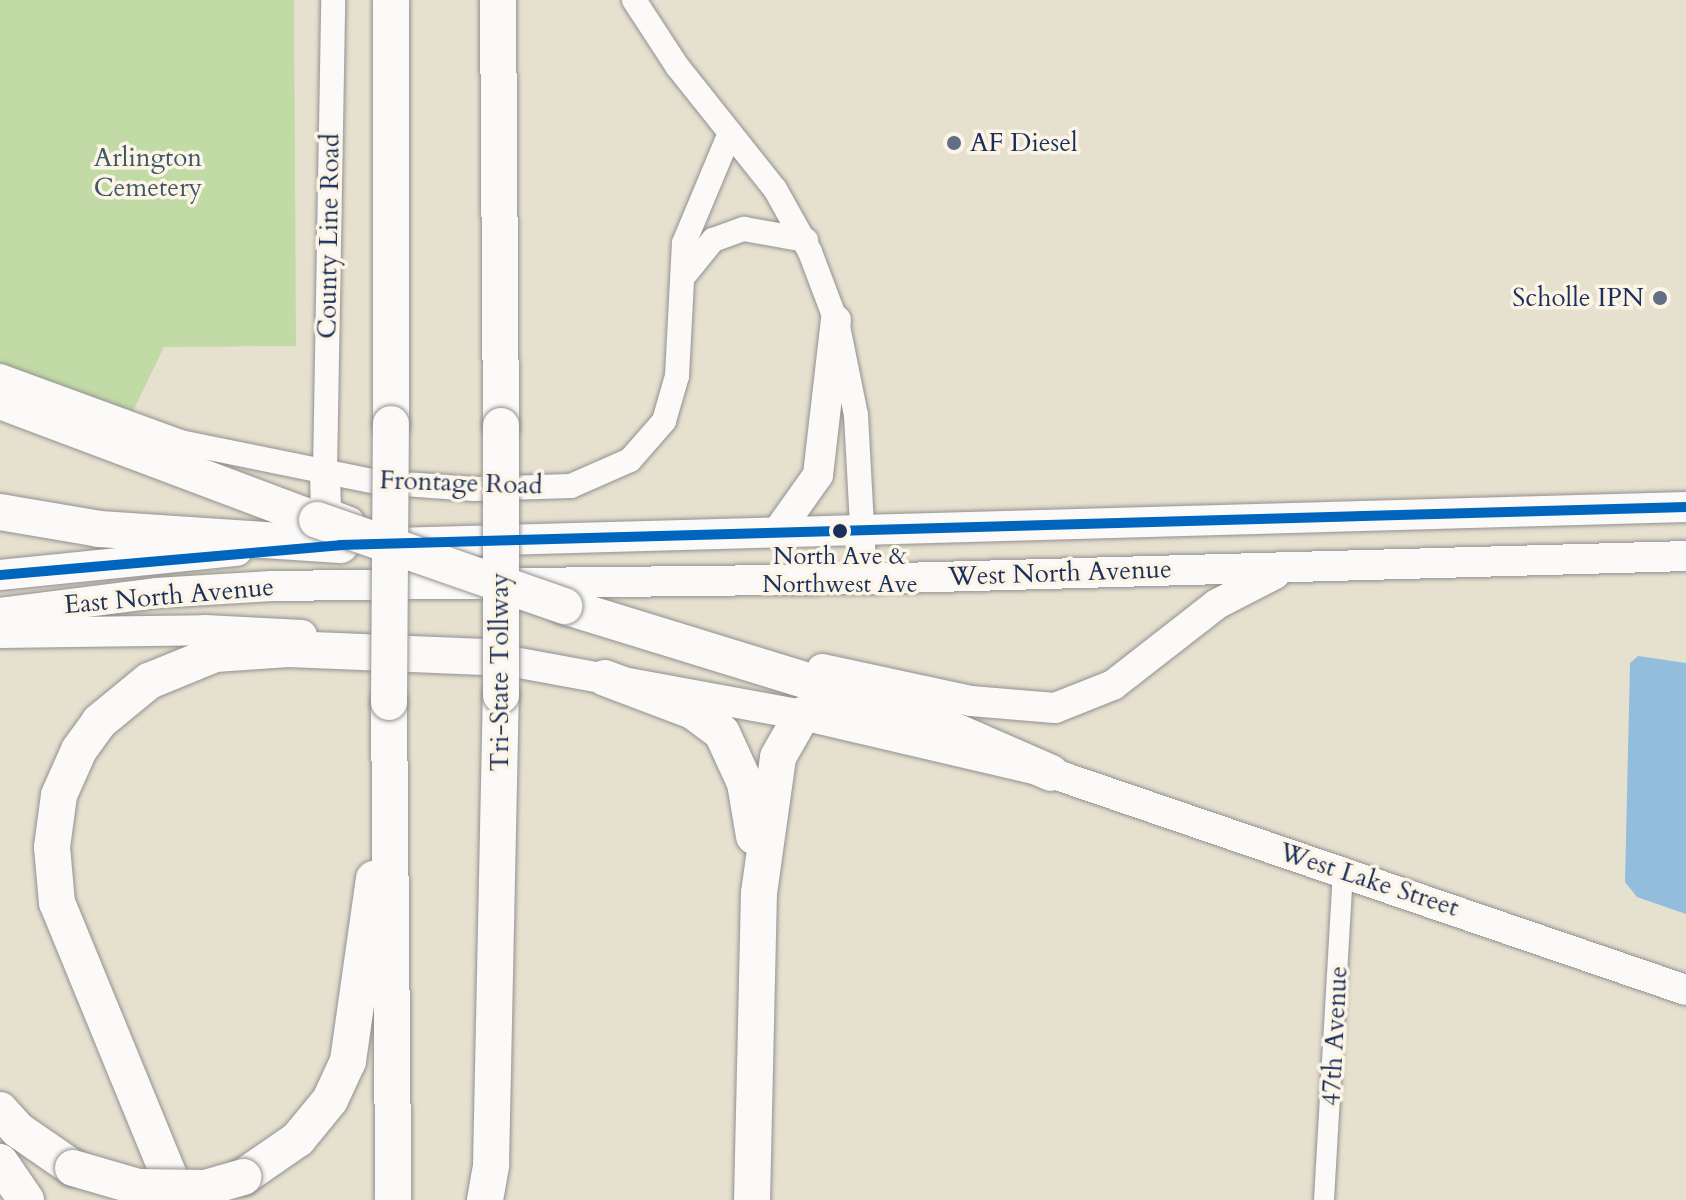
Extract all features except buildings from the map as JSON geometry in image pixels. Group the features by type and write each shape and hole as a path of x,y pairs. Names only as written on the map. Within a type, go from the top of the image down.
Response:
{"highway":[{"path":"391,0 389,702 393,1200"},
{"name":"Tri-State Tollway","path":"485,1200 491,1165 501,695 498,0"},
{"path":"0,401 335,529 876,702 1051,773"},
{"path":"0,512 99,529 335,529"},
{"path":"179,1200 57,903 52,847 59,795 79,750 99,722 149,681 215,654 288,649 491,657"},
{"path":"605,678 693,711 722,733 745,783 759,893"},
{"path":"752,1200 759,893 778,757 802,715 843,701 876,702"},
{"path":"0,1110 18,1130 73,1168 138,1187 205,1188 243,1177 298,1139 330,1100 348,1061 390,779"},
{"path":"0,1162 26,1200"},
{"path":"491,1165 497,1200"}],"main road":[{"path":"779,530 818,475 836,320"},
{"path":"325,472 326,513 335,529"},
{"name":"West North Avenue","path":"335,529 779,530 1686,507"},
{"name":"East North Avenue","path":"0,575 335,529"},
{"name":"West North Avenue","path":"338,584 865,579 1686,556"},
{"path":"564,600 738,649 911,690 1055,708 1113,685 1217,604 1251,582 1296,567"},
{"name":"East North Avenue","path":"0,613 156,593 338,584"},
{"name":"West Lake Street","path":"0,633 263,633 491,657 802,715 1051,773 1686,990"}],"street":[{"name":"County Line Road","path":"325,472 333,0"},
{"path":"634,0 730,133 775,189 806,240 836,320 856,415 865,579"},
{"name":"Frontage Road","path":"0,376 180,442 376,482 474,489 571,486 630,460 664,421 677,376 684,243 730,133"},
{"path":"683,277 713,240 744,229 806,240"},
{"name":"47th Avenue","path":"1324,1200 1343,872"}],"green space":[{"name":"Arlington Cemetery","path":"0,0 294,0 296,346 164,347 133,411 0,363"}],"water":[{"path":"1638,656 1686,663 1686,914 1637,897 1625,882 1630,663"}],"transit line":[{"path":"0,575 340,545 1686,507"}],"place":[{"name":"AF Diesel","path":"954,143"},
{"name":"Scholle IPN","path":"1660,298"},
{"name":"North Ave & Northwest Ave","path":"840,531"}]}
